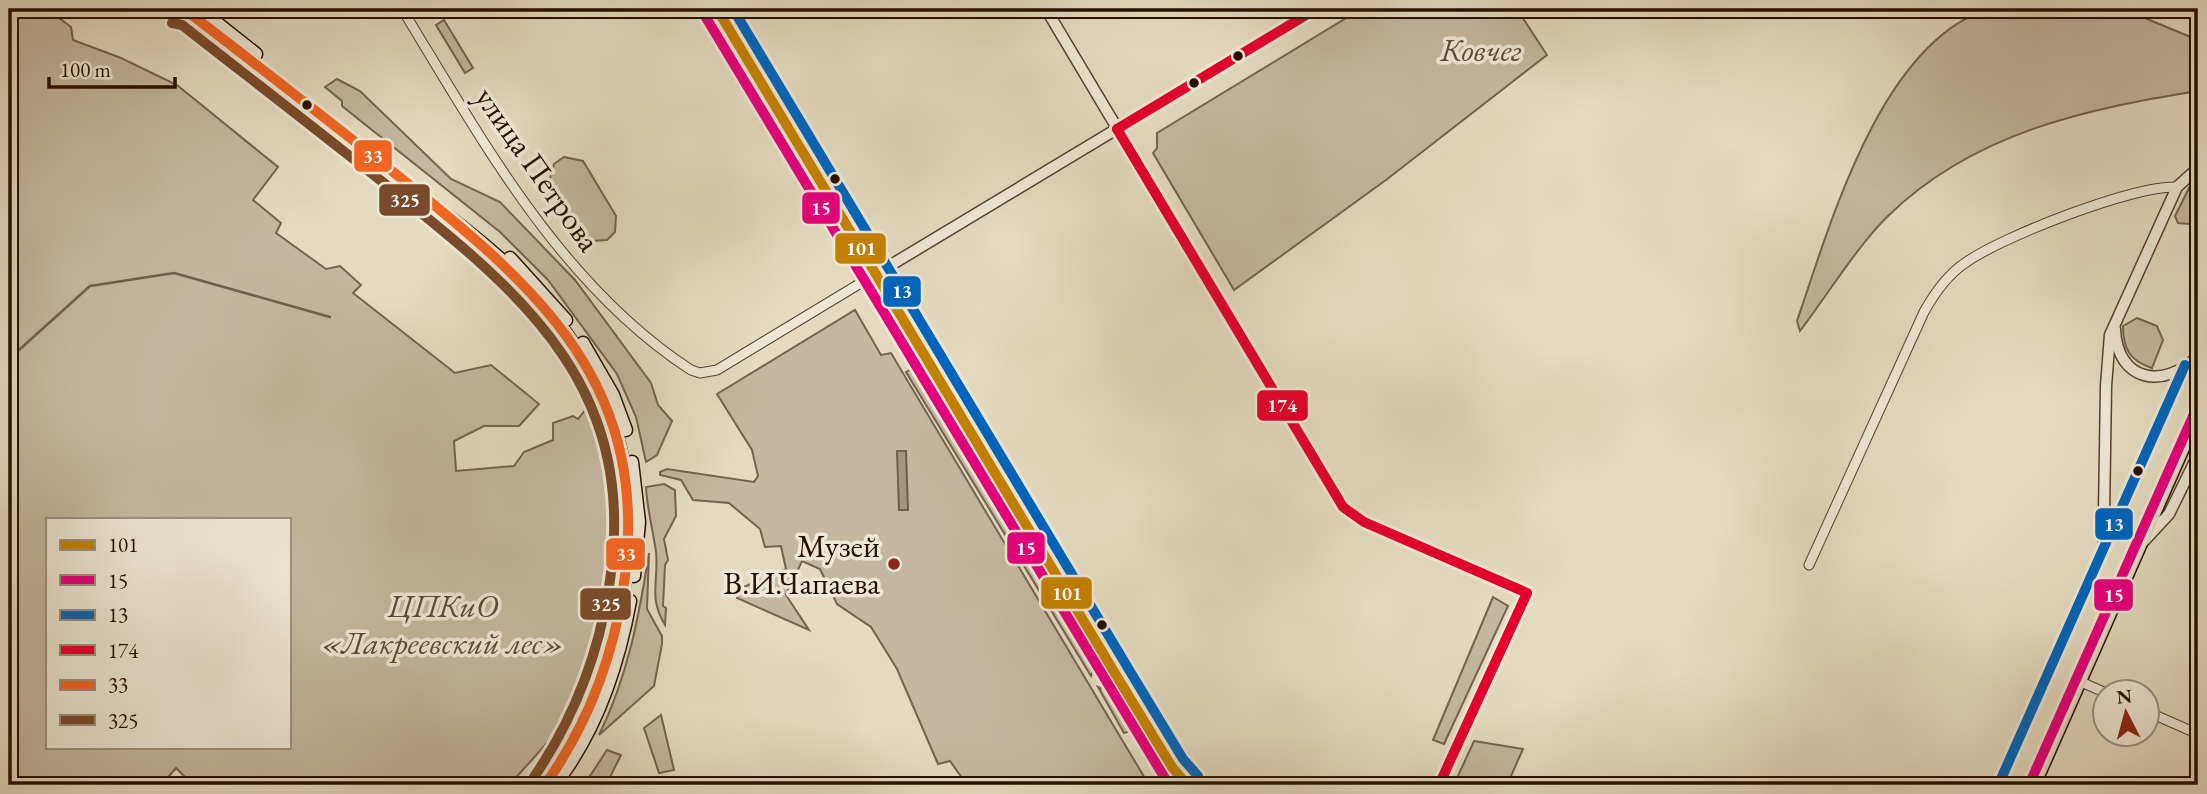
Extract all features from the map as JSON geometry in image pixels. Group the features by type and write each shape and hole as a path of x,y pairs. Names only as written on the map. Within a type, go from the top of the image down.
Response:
{"main road":[{"path":"88,9 111,9"},
{"path":"187,9 508,267 559,323 610,410 622,447 629,500 623,593 594,697 572,744 545,785"},
{"path":"187,9 526,272 575,331 613,395 626,429 636,483 639,522 633,582 624,631 603,701 575,756 555,785"},
{"path":"707,9 1135,708 1172,767 1187,785"},
{"path":"717,9 1171,785"},
{"path":"2014,785 2198,371"},
{"path":"2033,785 2198,412"},
{"path":"2071,657 2087,664"}],"street":[{"name":"улица Петрова","path":"402,9 537,220 604,298 672,358 691,370 708,373 872,276"},
{"path":"1046,9 1343,507 1364,522 1527,593 1439,785"},
{"path":"872,276 1316,9"},
{"path":"2103,585 2107,351 2115,322 2177,187 2198,168"},
{"path":"1810,565 1924,312 1947,279 1973,258 2014,238 2129,193 2152,187 2177,187"},
{"path":"2115,322 2121,357 2137,372 2148,376 2168,375 2180,371 2198,356"},
{"path":"2140,545 2169,514 2198,455"},
{"path":"2079,681 2092,687"},
{"path":"2162,718 2198,734"}],"green space":[{"name":"ЦПКиО «Лакреевский лес»","path":"9,9 47,9 71,27 73,40 121,58 177,85 278,167 253,200 281,223 276,233 326,269 340,266 361,285 353,293 455,373 491,365 539,404 519,426 484,426 454,441 456,471 514,466 524,452 553,440 553,423 573,416 578,419 590,404 606,427 616,459 620,498 619,540 607,623 598,658 587,685 561,725 509,785 193,785 176,768 161,785 9,785"},
{"name":"Ковчег","path":"1361,9 1517,9 1547,55 1386,180 1234,290 1153,153 1157,148 1157,133"},
{"path":"1988,9 2123,9 2198,40 2198,91 2114,106 2032,129 1956,164 1921,188 1888,216 1854,256 1800,331 1797,321 1843,189 1864,142 1889,98 1917,59 1950,29"},
{"path":"444,20 473,68 465,73 436,25"},
{"path":"337,79 360,91 451,179 500,202 575,280 651,383 658,405 672,421 657,455 646,462 636,417 617,374 548,280 500,232 342,106 342,101 325,87"},
{"path":"564,157 583,161 616,216 615,232 607,240 592,241 584,236 549,182 554,164"},
{"path":"2198,178 2198,206 2190,224 2178,223 2175,216 2191,184"},
{"path":"855,310 881,355 891,353 1149,785 967,785 950,761 938,764 897,669 871,627 837,604 820,569 802,561 786,595 809,630 737,598 739,589 786,569 781,546 765,547 760,529 729,503 693,500 681,480 660,475 660,472 667,469 754,482 758,476 752,450 717,394"},
{"path":"2137,318 2157,326 2163,340 2152,368 2138,362 2126,348 2123,326"},
{"path":"915,367 1095,665 1091,676 906,372"},
{"path":"664,484 675,490 676,516 664,539 668,560 665,565 663,606 666,608 665,625 655,598 657,563 646,487"},
{"path":"649,553 647,609 662,636 654,686 599,735 625,668"},
{"path":"1493,597 1508,606 1444,744 1433,740"},
{"path":"1098,687 1121,703 1130,731 1124,733"},
{"path":"661,715 674,770 659,773 644,728"},
{"path":"1474,741 1523,749 1507,785 1473,785 1457,778"},
{"path":"607,750 621,755 606,785 584,785"}],"shaded area":[{"path":"897,451 906,451 908,510 899,510"}],"waterway":[{"path":"9,359 90,286 174,273 330,317"}],"transit line":[{"name":"33","path":"175,9 188,12 293,93 397,175 497,260 540,303 576,349 603,400 621,456 628,519 623,590 612,642 595,692 573,740 545,785"},
{"name":"101","path":"717,9 1119,680 1172,767 1187,785"},
{"name":"13","path":"733,9 1183,759 1198,776"},
{"name":"174","path":"1117,129 1316,9"},
{"name":"15","path":"705,16 1169,785"},
{"name":"325","path":"172,23 182,25 286,106 487,269 529,311 563,356 590,404 607,458 614,518 609,587 598,638 582,686 561,733 534,777"},
{"name":"174","path":"1117,129 1343,507 1364,522 1527,593"},
{"name":"13","path":"2001,779 2185,365"},
{"name":"15","path":"2029,785 2198,405"},
{"name":"174","path":"1439,785 1527,593"}],"place":[{"name":"Музей В.И.Чапаева","path":"894,564"}]}
